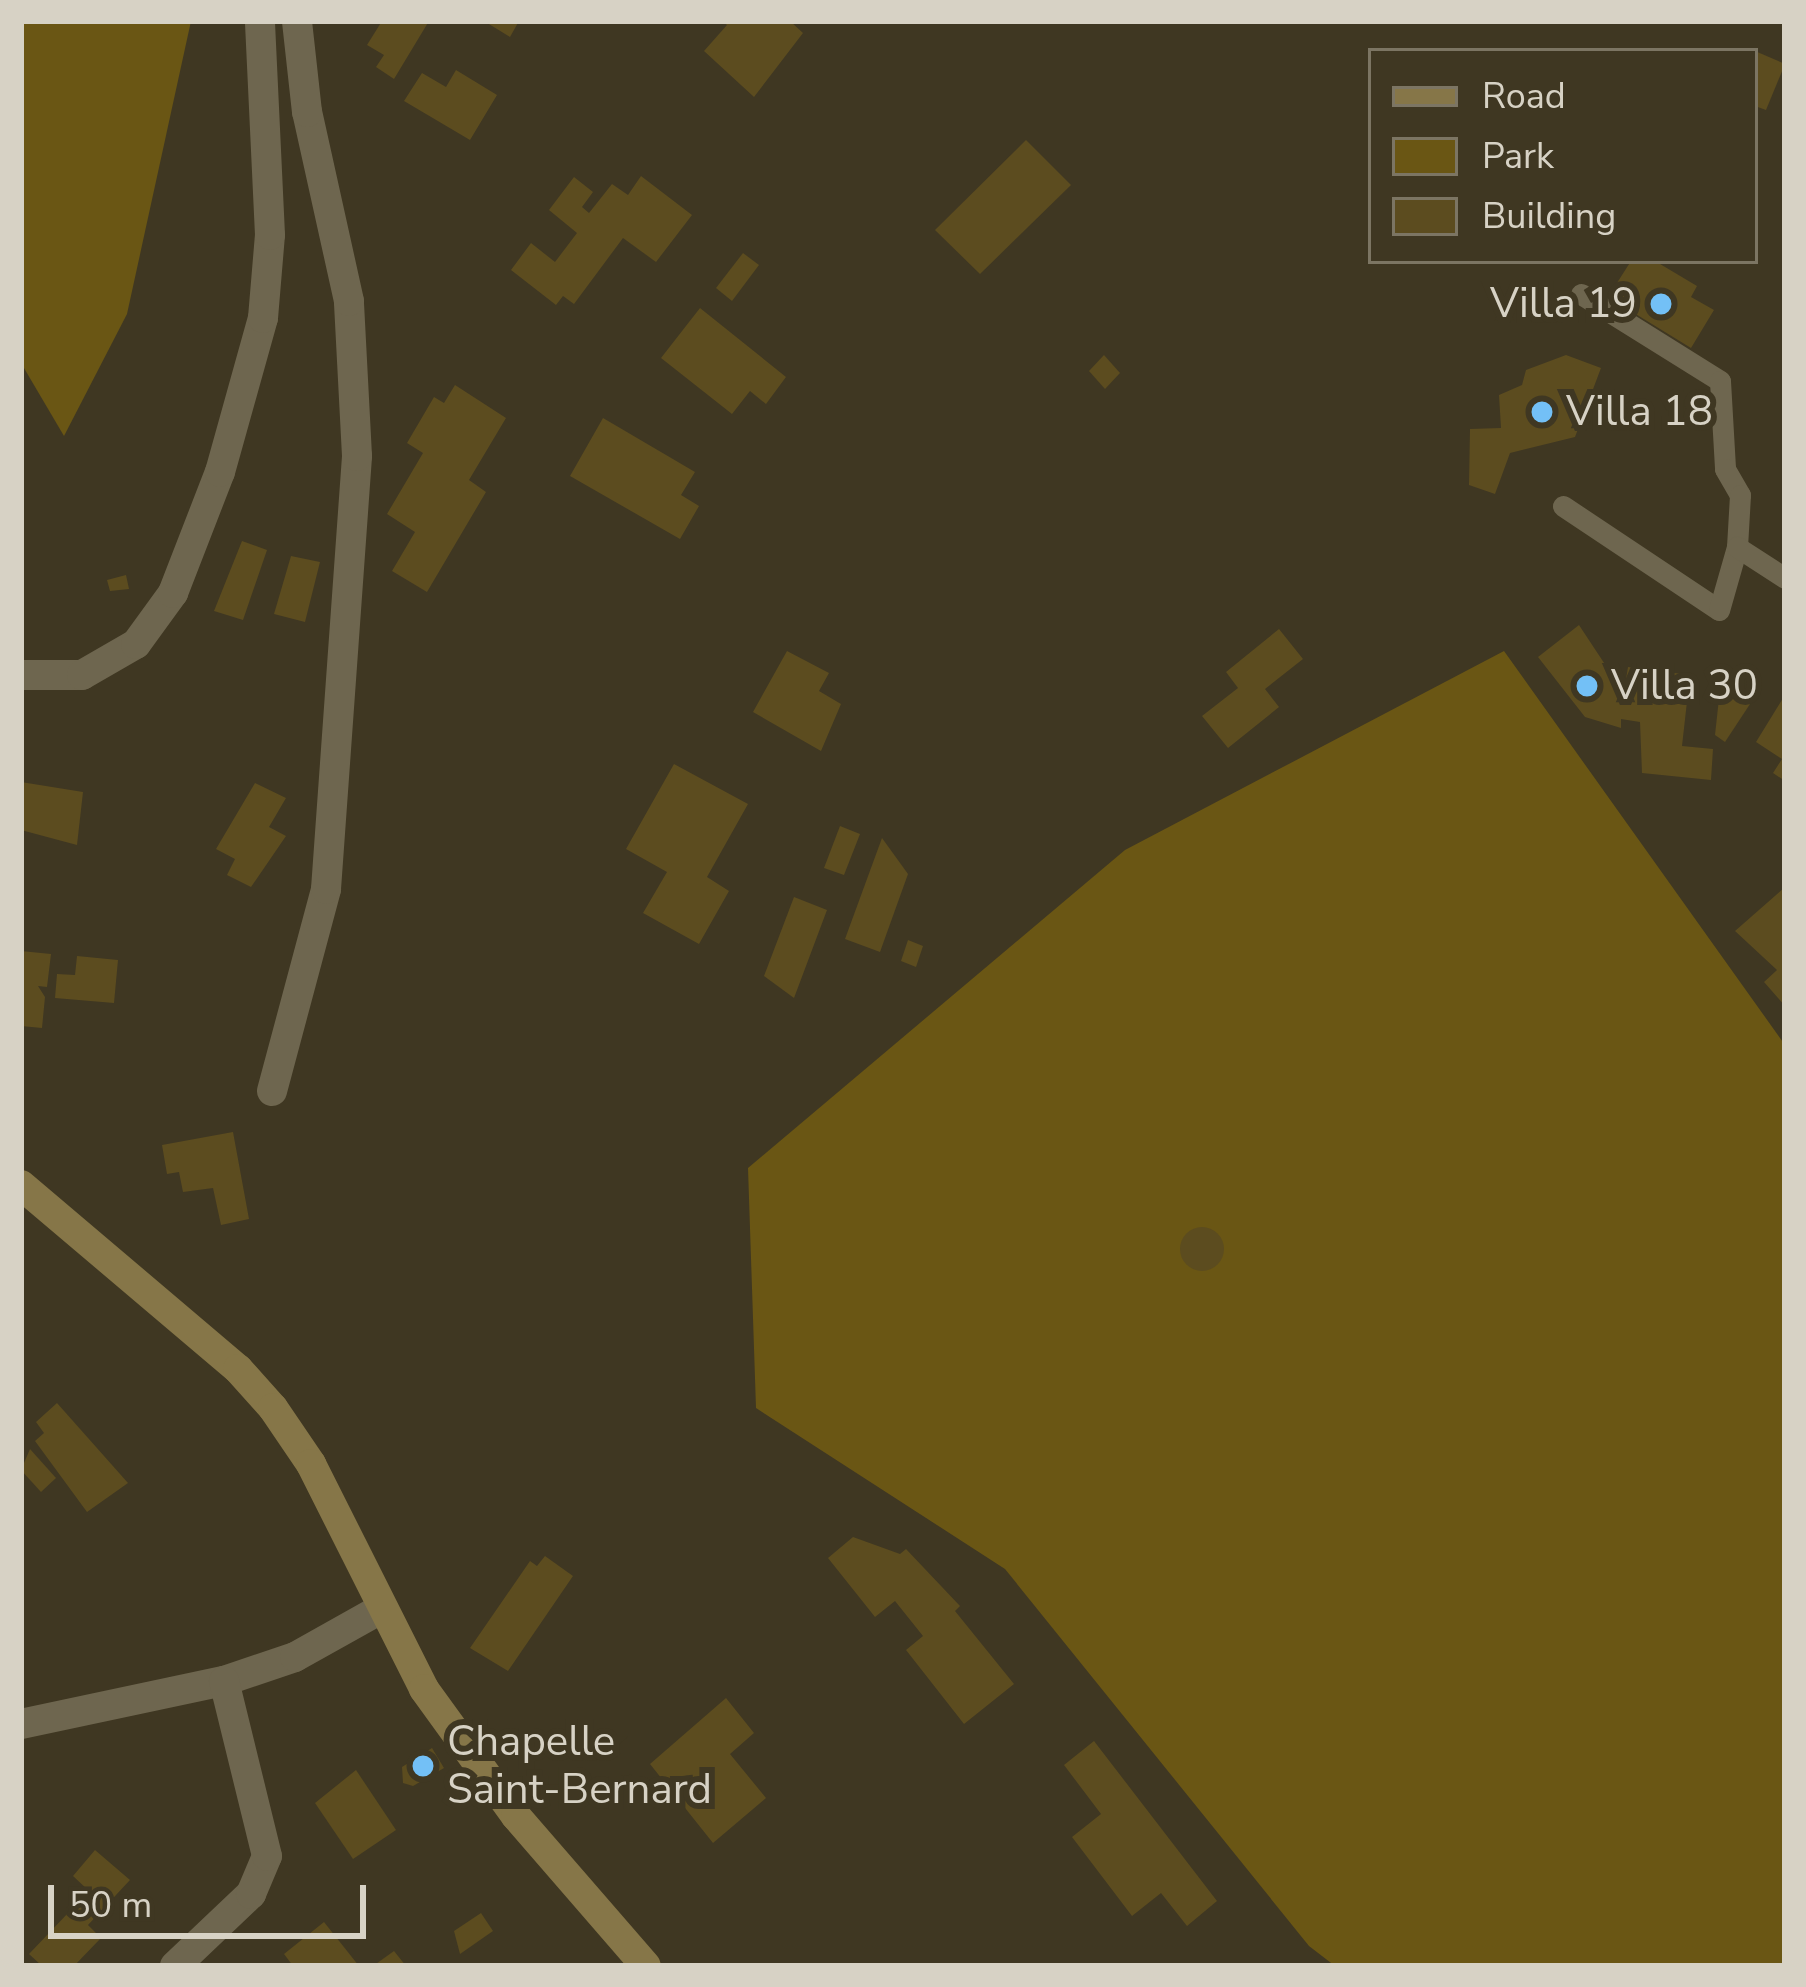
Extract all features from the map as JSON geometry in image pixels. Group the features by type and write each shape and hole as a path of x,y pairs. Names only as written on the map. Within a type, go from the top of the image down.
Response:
{"main road":[{"path":"21,1185 238,1369 273,1408 311,1464 424,1689 516,1816 646,1966"}],"street":[{"path":"21,675 82,675 136,644 173,593 220,472 263,317 269,235 260,21"},
{"path":"272,1090 326,889 357,457 349,301 307,112 297,21"},
{"path":"21,1724 224,1681 295,1658 380,1609"},
{"path":"176,1966 251,1894 267,1856 224,1681"}],"lane":[{"path":"1563,506 1719,610 1737,547 1740,495 1725,469 1720,381 1581,294"},
{"path":"1737,547 1785,578"}],"green space":[{"path":"21,21 191,21 127,314 64,436 21,363"},
{"path":"1504,651 1785,1045 1785,1966 1335,1966 1309,1946 1005,1569 756,1408 748,1168 1125,850"}],"building":[{"path":"382,21 429,21 394,79 376,67 384,55 367,45"},
{"path":"484,21 519,21 510,37"},
{"path":"722,21 790,21 803,33 754,97 704,51 727,25"},
{"path":"1758,52 1785,64 1766,110 1758,107"},
{"path":"456,70 497,95 470,140 404,101 422,73 446,87"},
{"path":"1026,140 1071,185 980,274 935,230"},
{"path":"641,176 692,215 656,262 623,238 574,304 563,296 556,305 511,270 531,243 555,262 577,233 549,210 574,177 593,192 582,207 589,213 612,184 628,195"},
{"path":"743,253 759,265 732,301 716,288"},
{"name":"Villa 19","path":"1629,264 1660,264 1697,286 1691,297 1714,310 1691,348 1608,297"},
{"path":"700,308 786,377 766,404 750,391 732,414 661,358"},
{"path":"1104,355 1120,373 1105,389 1089,371"},
{"name":"Villa 18","path":"1566,355 1601,368 1575,437 1510,453 1495,494 1469,485 1470,429 1501,428 1499,395 1522,385 1526,370"},
{"path":"455,385 506,418 469,480 486,492 427,592 392,571 415,532 387,514 423,453 407,443 434,397 444,403"},
{"path":"603,418 695,472 681,495 699,506 680,539 570,476"},
{"path":"242,541 267,550 243,620 214,611"},
{"path":"291,556 320,562 305,622 274,614"},
{"path":"126,575 129,589 110,591 107,580"},
{"name":"Villa 30","path":"1579,625 1614,678 1626,679 1628,667 1690,675 1682,746 1713,749 1711,780 1642,773 1640,722 1621,719 1621,728 1585,717 1538,657"},
{"path":"1279,629 1303,659 1265,689 1279,707 1228,748 1202,716 1238,688 1226,672"},
{"path":"787,651 829,673 819,691 841,704 821,751 753,712"},
{"path":"1721,680 1752,701 1725,742 1715,735"},
{"path":"1785,695 1785,781 1773,773 1782,759 1756,742"},
{"path":"674,764 748,804 707,877 729,891 699,944 643,913 667,872 626,849"},
{"path":"21,782 83,792 77,845 21,830"},
{"path":"255,783 286,798 269,827 286,836 251,887 227,875 235,859 216,849"},
{"path":"840,826 860,834 844,875 824,868"},
{"path":"882,838 908,874 880,952 845,939"},
{"path":"1785,887 1785,1006 1764,982 1777,970 1735,931"},
{"path":"794,897 827,910 794,998 764,976"},
{"path":"908,940 923,946 916,967 901,961"},
{"path":"21,951 51,954 47,987 38,986 45,997 42,1028 21,1026"},
{"path":"77,956 118,960 114,1003 55,998 57,974 75,975"},
{"path":"233,1132 249,1219 221,1225 213,1188 183,1192 179,1172 167,1174 162,1145"},
{"path":"1202,1227 1218,1233 1224,1249 1218,1265 1202,1271 1186,1265 1180,1249 1186,1233"},
{"path":"57,1403 128,1483 87,1512 35,1441 44,1433 36,1422"},
{"path":"30,1449 56,1478 41,1492 21,1470"},
{"path":"853,1537 900,1554 906,1549 960,1606 955,1611 1014,1684 964,1724 906,1650 923,1636 895,1601 875,1617 828,1558"},
{"path":"545,1556 573,1576 508,1671 470,1648 530,1561 537,1566"},
{"path":"726,1698 754,1733 730,1754 766,1798 713,1843 650,1764"},
{"path":"1094,1741 1217,1901 1187,1926 1161,1893 1132,1916 1072,1837 1101,1814 1064,1765"},
{"name":"Chapelle Saint-Bernard","path":"432,1748 444,1768 413,1786 403,1783 402,1767"},
{"path":"356,1770 396,1830 353,1859 315,1803"},
{"path":"95,1850 130,1880 88,1925 101,1938 74,1966 42,1966 29,1954 89,1891 73,1876"},
{"path":"481,1913 493,1931 460,1954 454,1931"},
{"path":"324,1922 359,1966 293,1966 284,1954"},
{"path":"394,1951 406,1966 373,1966"}],"place":[{"name":"Villa 19","path":"1661,304"},
{"name":"Villa 18","path":"1542,412"},
{"name":"Villa 30","path":"1587,686"},
{"name":"Chapelle Saint-Bernard","path":"423,1766"}]}
